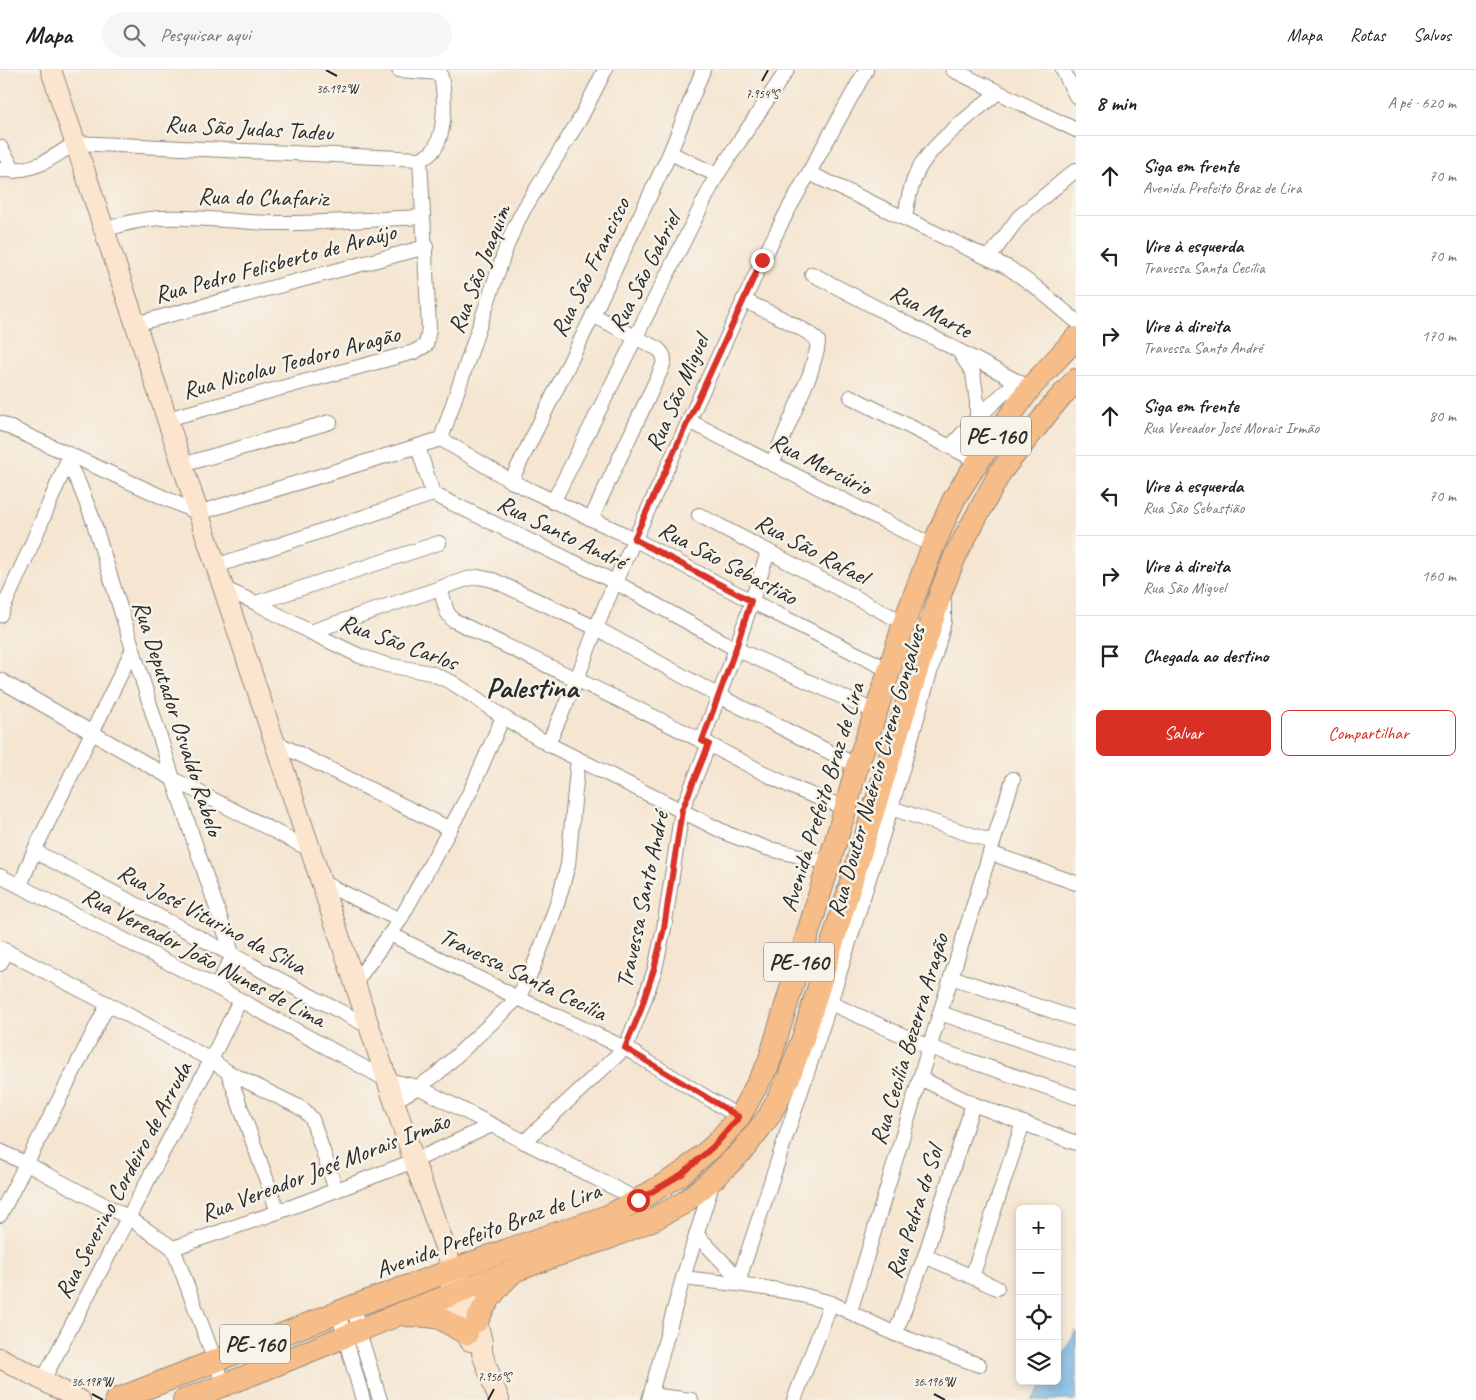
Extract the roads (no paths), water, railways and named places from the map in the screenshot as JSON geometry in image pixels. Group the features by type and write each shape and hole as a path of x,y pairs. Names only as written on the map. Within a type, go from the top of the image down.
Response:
{"main road":[{"name":"PE-160","path":"933,546 954,499 1023,385 1076,338"},
{"name":"Avenida Prefeito Braz de Lira","path":"116,1400 346,1309 514,1270 611,1237 654,1219 685,1202 743,1150 769,1116 788,1080 804,1038 823,1000 942,589 956,554 1001,471 1076,380"},
{"name":"Avenida Prefeito Braz de Lira","path":"184,1400 398,1315 456,1285 510,1249 608,1216 682,1174 716,1144 739,1117 768,1065 857,766 904,623 933,546"},
{"path":"398,1315 440,1318 472,1328 493,1292 514,1270"}],"street":[{"path":"51,70 414,1161 472,1328 482,1342 482,1353 499,1400"},
{"path":"399,70 439,72 444,106 443,122 439,140 430,155 420,159 426,247"},
{"name":"Rua São Joaquim","path":"441,439 515,226 580,119 605,70"},
{"name":"Rua São Francisco","path":"511,481 670,153 703,70"},
{"name":"Rua São Gabriel","path":"553,502 717,175 787,70"},
{"name":"Rua São Miguel","path":"548,744 577,680 615,582 743,300 762,260 866,70"},
{"path":"953,70 1076,130"},
{"path":"1063,70 1076,96"},
{"path":"905,218 907,202 913,182 930,153 998,92"},
{"path":"0,170 15,171 35,167 75,143"},
{"name":"Rua São Judas Tadeu","path":"75,143 420,159"},
{"path":"0,147 15,171"},
{"path":"670,153 717,175"},
{"path":"989,258 1019,217 1076,170"},
{"path":"809,173 1009,268 1076,321"},
{"name":"Rua do Chafariz","path":"104,230 130,222 159,218 268,223 423,216"},
{"name":"Rua Pedro Felisberto de Araújo","path":"135,324 426,247"},
{"name":"Rua Nicolau Teodoro Aragão","path":"167,419 421,349 426,345 429,328 426,247"},
{"name":"Rua Marte","path":"812,274 1023,385"},
{"path":"743,300 798,327 814,336 818,341 810,374 772,464"},
{"path":"592,519 665,359 658,349 593,315"},
{"path":"960,352 973,374 977,418"},
{"path":"950,447 977,418 1023,385"},
{"path":"851,397 978,461"},
{"name":"Rua Mercúrio","path":"689,421 933,546"},
{"path":"182,465 330,422"},
{"path":"0,423 69,458 198,513 441,439"},
{"name":"Rua São Sebastião","path":"441,439 511,481 634,539 751,601 889,670"},
{"path":"216,566 433,494 418,446"},
{"path":"0,615 69,458"},
{"name":"Rua Deputador Osvaldo Rabelo","path":"69,458 92,517 173,779 233,956"},
{"name":"Rua Santo André","path":"433,494 615,582 736,648 876,712"},
{"name":"Rua São Rafael","path":"699,516 904,623"},
{"path":"256,603 439,543"},
{"path":"706,742 719,696 768,552"},
{"path":"310,632 467,579 485,578 499,582 596,628 719,696 857,766"},
{"name":"Rua São Carlos","path":"223,588 256,603 310,632 374,661 398,668 415,669 431,673 458,687 548,744 746,842 828,863"},
{"path":"440,588 447,612 453,620 706,742 791,787 821,800 846,807"},
{"name":"Rua Doutor Naércio Cireno Gonçalves","path":"742,1282 823,1000 891,808 941,634 945,610 942,589"},
{"path":"20,886 34,851 132,651"},
{"path":"0,680 173,779 310,850"},
{"path":"355,983 400,920 471,790 503,717"},
{"path":"275,742 450,829"},
{"name":"Travessa Santo André","path":"524,1142 625,1048 640,1012 654,969 664,928 682,810 706,742"},
{"path":"394,1101 437,1074 518,998 546,935 568,865 578,759"},
{"name":"Rua Cecília Bezerra Aragão","path":"850,1312 929,1046 1013,780"},
{"path":"891,808 1076,883"},
{"name":"Rua José Viturino da Silva","path":"34,851 370,1027"},
{"name":"Rua Vereador João Nunes de Lima","path":"0,876 216,987 387,1080"},
{"path":"321,882 400,920"},
{"name":"Travessa Santa Cecília","path":"390,934 518,998 625,1048 739,1117"},
{"path":"0,964 3,949 211,1060 228,1072 284,1098 305,1111 312,1119 317,1131 336,1190"},
{"path":"216,987 233,956"},
{"path":"951,977 1076,1019"},
{"name":"Rua Severino Cordeiro de Arruda","path":"43,1380 211,1060 240,1000"},
{"path":"823,1000 929,1046 1076,1097"},
{"path":"0,1215 108,1004"},
{"path":"940,1013 1076,1059"},
{"path":"228,1072 278,1212"},
{"path":"920,1078 973,1104 1076,1143"},
{"path":"387,1080 418,1087 638,1200"},
{"name":"Rua Pedra do Sol","path":"895,1334 925,1256 973,1104"},
{"path":"972,1276 1024,1123"},
{"name":"Rua Vereador José Morais Irmão","path":"173,1248 278,1212 414,1161 492,1125"},
{"path":"0,1151 129,1218 173,1248 224,1385"},
{"path":"691,1400 650,1397 682,1278 714,1178"},
{"path":"696,1234 742,1282"},
{"path":"925,1256 997,1288"},
{"path":"682,1278 742,1282 831,1302 895,1334 979,1364"},
{"path":"794,1400 831,1302"},
{"path":"346,1309 363,1400"},
{"path":"352,1334 380,1400"},
{"path":"0,1358 80,1400"}],"water":[{"path":"1076,1330 1076,1400 1032,1400 1043,1385 1061,1385 1061,1358"}],"district":[{"name":"Palestina","path":"532,687"}]}
